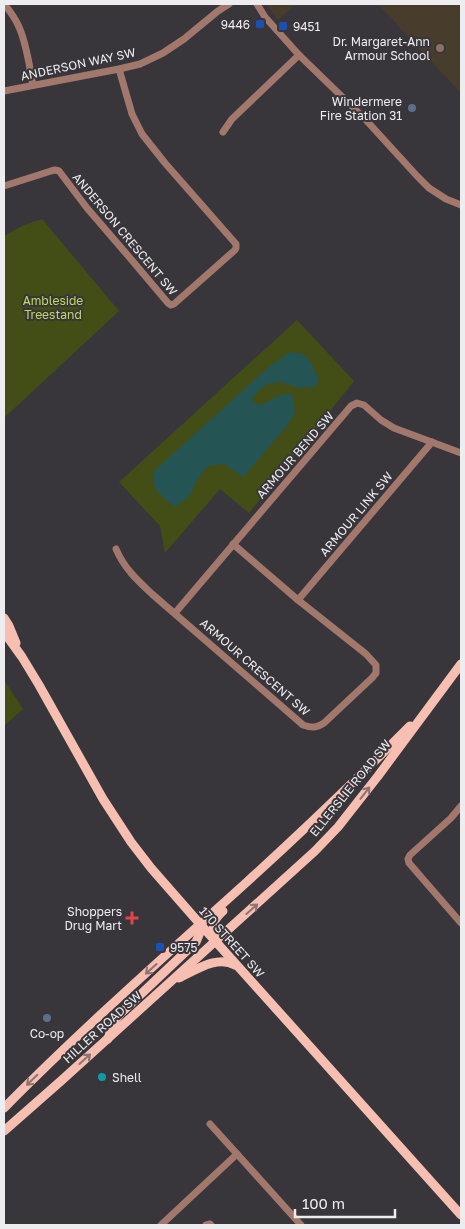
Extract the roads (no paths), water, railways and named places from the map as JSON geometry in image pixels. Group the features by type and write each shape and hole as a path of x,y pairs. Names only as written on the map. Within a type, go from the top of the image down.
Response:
{"main road":[{"name":"170 STREET SW","path":"4,618 10,626 22,657"},
{"name":"170 STREET SW","path":"4,632 22,657 54,710 120,825 151,868 461,1215"},
{"name":"ELLERSLIE ROAD SW","path":"216,942 315,852 338,827 461,664"},
{"name":"ELLERSLIE ROAD SW","path":"200,924 372,764 431,705"},
{"path":"216,942 213,924 216,918 300,839 311,821"},
{"path":"108,1039 113,1023 121,1013 196,942 201,930 200,924"},
{"name":"HILLER ROAD SW","path":"4,1108 80,1033 200,924"},
{"name":"HILLER ROAD SW","path":"4,1131 216,942"},
{"path":"168,984 206,965 222,961 233,964 241,970"}],"street":[{"path":"4,4 14,17 26,47 33,85"},
{"name":"ANDERSON WAY SW","path":"4,91 140,64 163,53 184,39 229,4"},
{"path":"257,4 265,17 299,55 365,118 417,176 430,188 461,205"},
{"path":"223,132 232,119 299,55"},
{"name":"ANDERSON CRESCENT SW","path":"4,186 55,170 58,171 87,208 171,305 235,250 236,244 164,163 142,134 132,114 119,69"},
{"name":"ARMOUR BEND SW","path":"175,613 351,406 357,403 364,405 380,420 394,428 461,453"},
{"name":"ARMOUR LINK SW","path":"298,600 432,442"},
{"name":"ARMOUR CRESCENT SW","path":"116,549 130,572 152,594 303,725 312,728 318,727 372,678 376,673 376,665 366,654 298,600 233,544"},
{"path":"461,806 408,859 409,863 461,923"},
{"path":"210,1124 301,1225"},
{"path":"162,1225 237,1154"},
{"path":"206,1225 211,1225"}],"water":[{"path":"290,352 303,354 309,360 319,380 315,387 300,388 283,383 271,383 256,393 252,400 257,405 280,395 290,394 293,397 295,412 287,426 243,477 224,464 208,466 199,477 189,496 175,507 161,496 154,483 154,471 270,366"}],"place":[{"name":"9446","path":"260,24"},
{"name":"9451","path":"283,26"},
{"name":"Dr. Margaret-Ann Armour School","path":"440,48"},
{"name":"Windermere Fire Station 31","path":"412,108"},
{"name":"Shoppers Drug Mart","path":"132,918"},
{"name":"9575","path":"160,947"},
{"name":"Co-op","path":"47,1018"},
{"name":"Shell","path":"102,1077"}],"park label":[{"name":"Ambleside Treestand","path":"53,307"}]}
